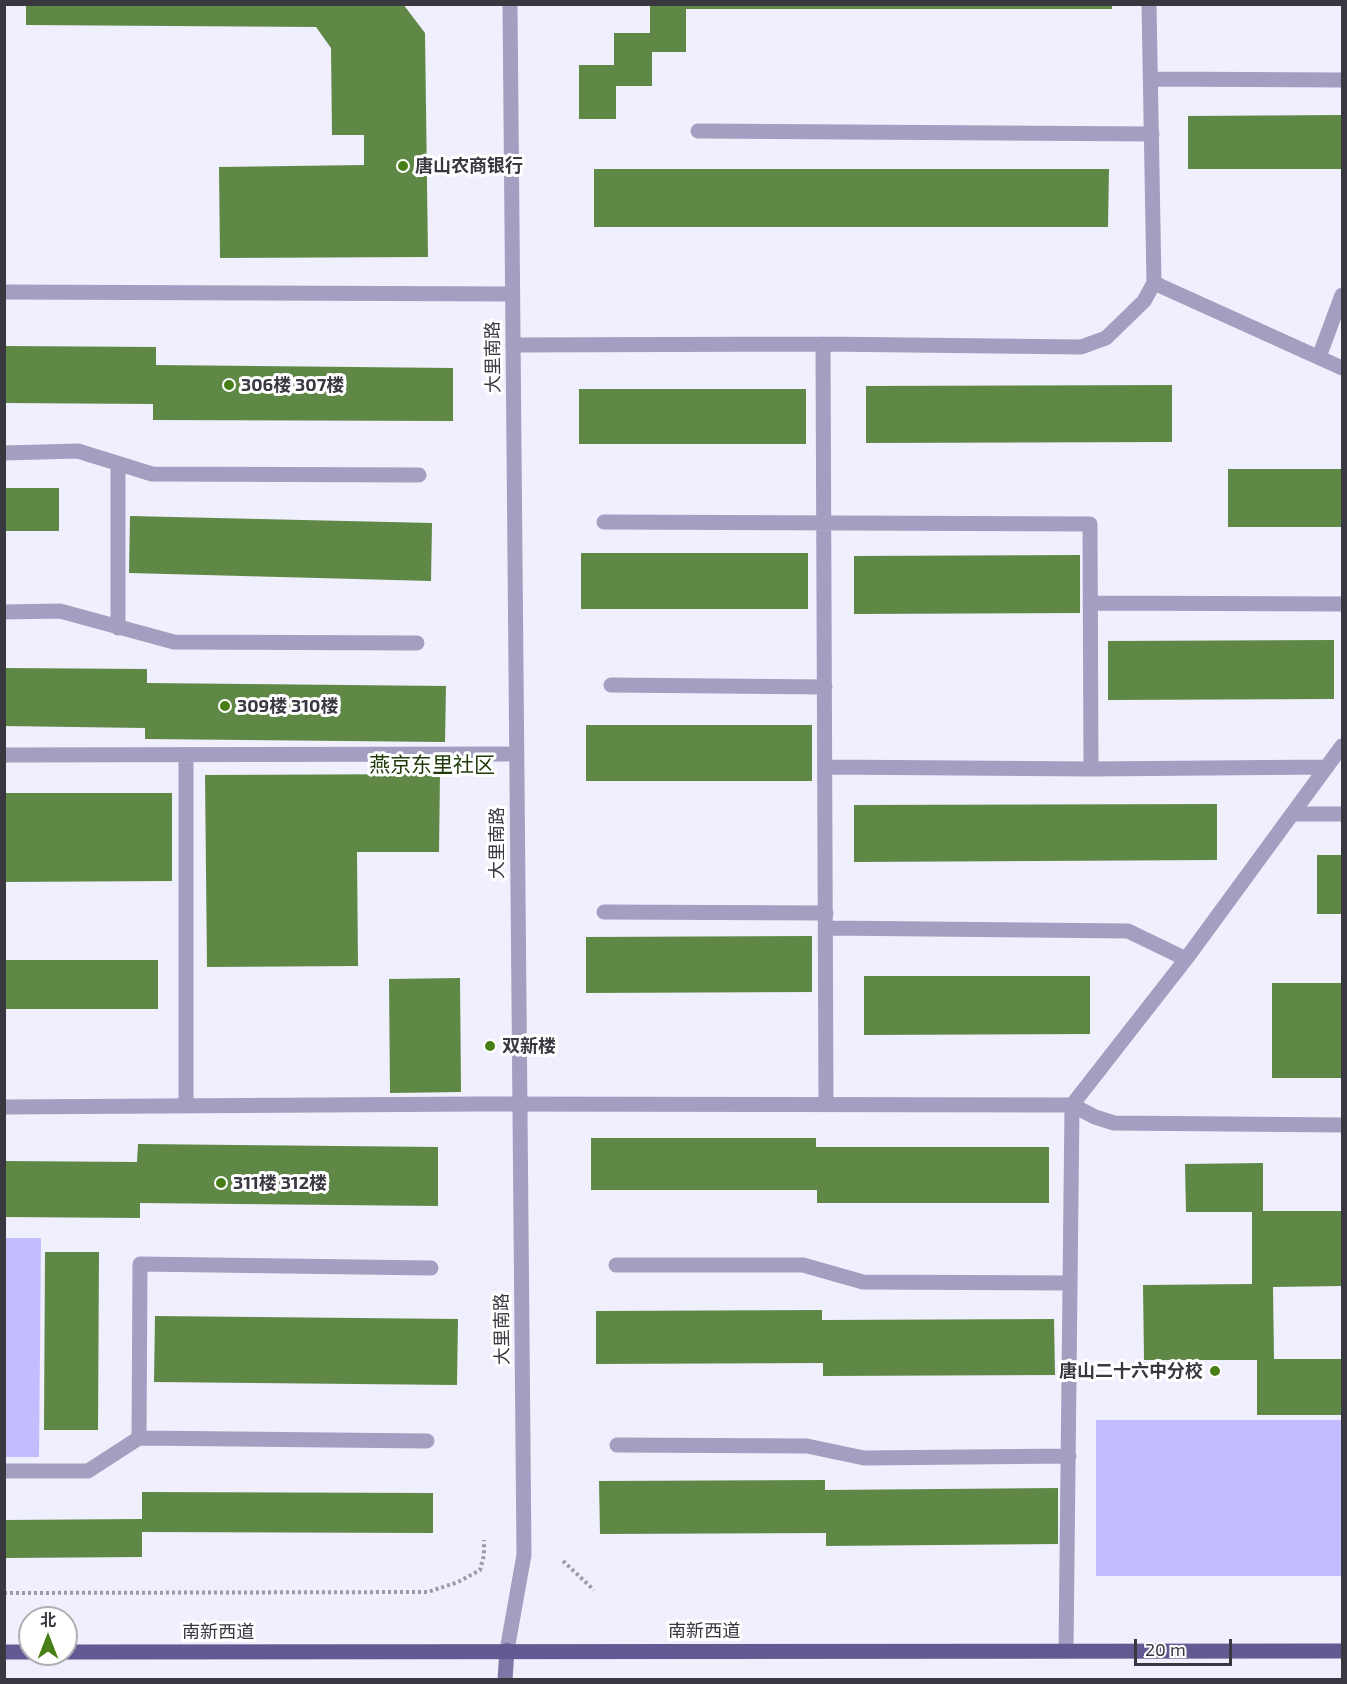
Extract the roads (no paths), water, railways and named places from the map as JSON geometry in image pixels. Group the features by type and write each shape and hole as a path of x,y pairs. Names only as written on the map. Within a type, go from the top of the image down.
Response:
{"main road":[{"name":"大里南路","path":"506,1680 507,1650"},
{"name":"南新西道","path":"78,1652 1342,1651"}],"street":[{"name":"大里南路","path":"507,1650 524,1555 510,4"},
{"path":"513,345 1081,346 1106,338 1144,301 1154,283 1149,4"},
{"path":"1150,79 1342,80"},
{"path":"698,131 1152,134"},
{"path":"1154,283 1342,368"},
{"path":"4,292 512,294"},
{"path":"1319,357 1342,295"},
{"path":"823,344 826,1104"},
{"path":"4,453 78,452 152,474 419,475"},
{"path":"118,464 118,628"},
{"path":"604,522 1090,524 1090,769"},
{"path":"1090,603 1342,604"},
{"path":"4,612 60,611 174,642 417,642"},
{"path":"611,685 825,687"},
{"path":"1066,1650 1072,1105 1186,959 1342,746"},
{"path":"4,755 507,754"},
{"path":"186,755 186,1106"},
{"path":"825,767 1090,769 1327,767"},
{"path":"1293,814 1342,814"},
{"path":"604,912 1128,932 1186,959"},
{"path":"4,1107 519,1104 1072,1105 1095,1117 1114,1123 1342,1125"},
{"path":"139,1438 140,1263 431,1268"},
{"path":"616,1265 803,1265 863,1282 1070,1283"},
{"path":"4,1471 88,1471 139,1438 427,1441"},
{"path":"617,1445 807,1446 864,1458 1068,1456"}],"place":[{"name":"唐山农商银行","path":"403,166"},
{"name":"306楼 307楼","path":"229,385"},
{"name":"309楼 310楼","path":"225,706"},
{"name":"双新楼","path":"490,1046"},
{"name":"311楼 312楼","path":"221,1183"},
{"name":"唐山二十六中分校","path":"1215,1371"}],"district":[{"name":"燕京东里社区","path":"432,765"}]}
